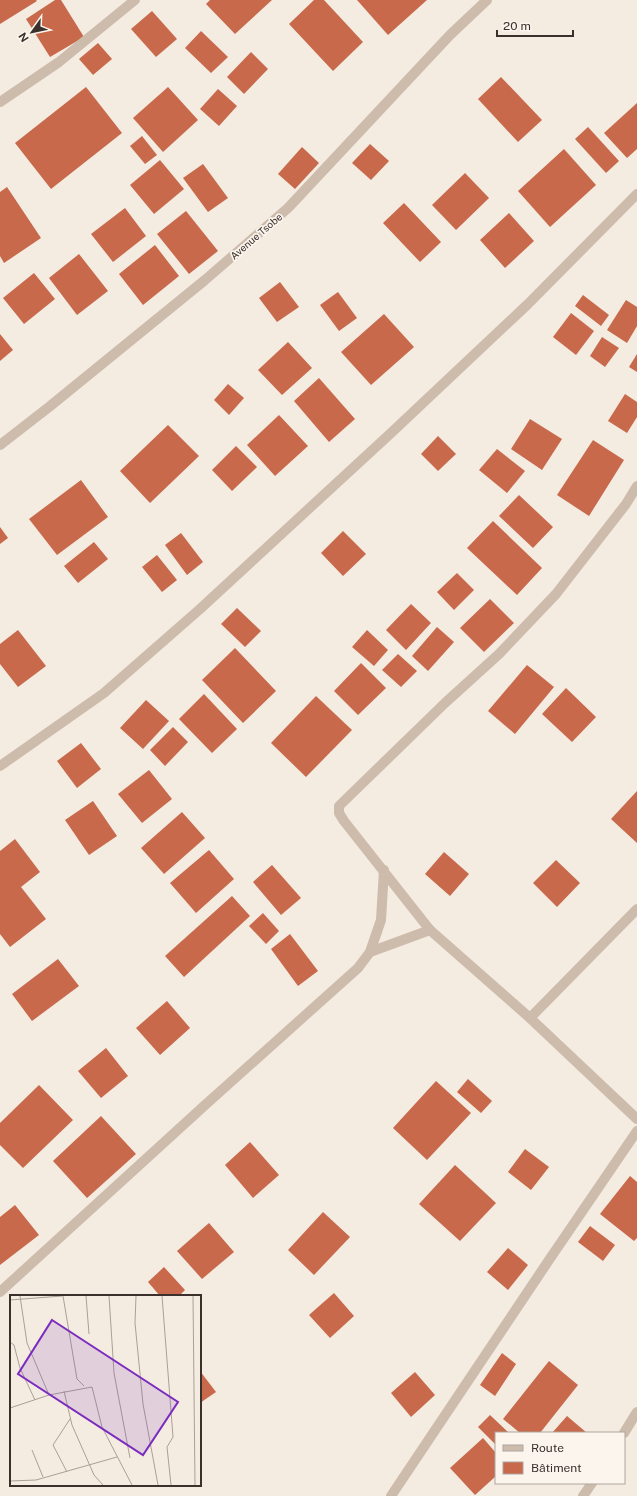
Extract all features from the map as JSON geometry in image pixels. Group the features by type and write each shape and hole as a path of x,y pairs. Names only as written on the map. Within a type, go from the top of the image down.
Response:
{"street":[{"path":"0,102 59,62 135,0"},
{"name":"Avenue Tsobe","path":"0,445 205,280 288,208 450,35 486,0"},
{"path":"0,766 104,693 194,614 391,433 528,304 637,194"},
{"path":"637,486 626,504 556,594 499,654 444,703 339,806 340,813 344,821 430,930 530,1018 637,1119"},
{"path":"0,1292 358,968 370,952 382,920 384,870"},
{"path":"530,1018 637,909"},
{"path":"370,952 430,930"},
{"path":"391,1496 637,1131"},
{"path":"625,1432 637,1412"},
{"path":"583,1496 591,1484"}],"building":[{"path":"0,0 36,0 37,1 0,24"},
{"path":"55,0 61,0 84,37 50,57 26,19"},
{"path":"210,0 272,0 235,34 206,4"},
{"path":"314,0 324,0 363,42 333,71 289,24"},
{"path":"357,0 427,0 388,35"},
{"path":"152,11 177,39 156,57 131,29"},
{"path":"201,31 228,57 211,73 185,48"},
{"path":"98,43 112,59 93,75 79,59"},
{"path":"251,52 268,69 244,94 227,77"},
{"path":"501,77 542,120 518,142 478,99"},
{"path":"86,87 122,133 51,189 15,143"},
{"path":"168,87 198,120 163,152 133,118"},
{"path":"218,89 237,106 219,126 200,109"},
{"path":"637,103 637,149 627,158 604,133"},
{"path":"588,127 619,161 606,173 575,139"},
{"path":"142,136 157,155 145,164 130,146"},
{"path":"370,144 389,161 371,180 352,163"},
{"path":"302,147 319,163 295,189 278,174"},
{"path":"564,149 596,185 550,227 518,191"},
{"path":"160,160 184,189 154,214 130,185"},
{"path":"203,164 228,198 208,212 183,178"},
{"path":"465,173 489,198 456,230 432,205"},
{"path":"7,187 41,238 4,263 0,256 0,192"},
{"path":"404,203 441,242 420,262 383,223"},
{"path":"125,208 146,236 113,262 91,234"},
{"path":"186,211 218,251 189,274 157,234"},
{"path":"509,213 534,241 505,268 480,240"},
{"path":"155,245 179,276 143,305 119,274"},
{"path":"79,254 108,291 77,315 49,278"},
{"path":"34,273 55,299 24,324 3,298"},
{"path":"280,282 299,307 277,322 259,298"},
{"path":"338,292 357,318 339,331 320,305"},
{"path":"583,295 609,315 601,326 575,306"},
{"path":"626,300 637,307 637,326 627,343 607,330"},
{"path":"571,313 594,331 576,355 553,337"},
{"path":"384,314 414,347 371,385 341,352"},
{"path":"0,334 13,350 0,361"},
{"path":"602,337 619,348 605,367 590,356"},
{"path":"288,342 312,368 282,395 258,370"},
{"path":"637,354 637,372 629,367"},
{"path":"319,378 355,419 329,442 294,401"},
{"path":"228,384 244,398 229,415 214,400"},
{"path":"625,394 637,402 637,417 627,433 608,421"},
{"path":"279,415 308,446 275,476 247,445"},
{"path":"530,419 562,439 542,470 511,449"},
{"path":"168,425 199,456 150,503 120,471"},
{"path":"438,436 456,454 438,471 421,454"},
{"path":"593,440 624,460 589,516 557,495"},
{"path":"236,446 257,467 232,491 212,470"},
{"path":"497,449 525,471 507,493 479,470"},
{"path":"81,480 108,517 57,555 29,519"},
{"path":"519,495 553,527 533,548 499,516"},
{"path":"493,521 542,568 517,595 467,548"},
{"path":"0,527 8,538 0,544"},
{"path":"343,531 366,554 343,576 321,553"},
{"path":"181,533 203,562 187,575 165,545"},
{"path":"94,542 108,559 78,583 64,566"},
{"path":"157,555 177,580 162,592 142,567"},
{"path":"457,573 474,590 454,610 437,592"},
{"path":"490,599 514,623 484,652 460,628"},
{"path":"411,604 431,623 406,650 386,630"},
{"path":"237,608 261,631 245,647 221,624"},
{"path":"437,627 454,642 428,671 412,656"},
{"path":"18,630 46,666 18,687 0,664 0,644"},
{"path":"367,630 388,650 374,666 352,647"},
{"path":"235,648 276,691 243,723 202,680"},
{"path":"398,654 417,671 401,687 382,670"},
{"path":"361,663 386,688 358,715 334,691"},
{"path":"527,665 554,687 515,734 488,711"},
{"path":"566,688 596,717 572,742 542,714"},
{"path":"204,694 237,729 212,753 179,719"},
{"path":"316,696 352,730 306,777 271,743"},
{"path":"146,700 169,721 143,749 120,728"},
{"path":"173,727 188,742 165,766 150,750"},
{"path":"81,743 101,769 77,788 57,761"},
{"path":"149,770 172,799 142,823 118,794"},
{"path":"637,791 637,843 611,819"},
{"path":"93,801 117,836 89,855 65,820"},
{"path":"182,812 205,838 164,874 141,848"},
{"path":"15,839 40,872 21,887 46,919 10,947 0,934 0,851"},
{"path":"209,850 234,879 196,913 170,883"},
{"path":"444,852 469,874 450,896 425,874"},
{"path":"556,860 580,883 557,907 533,883"},
{"path":"272,865 301,898 281,915 253,882"},
{"path":"232,896 250,916 184,977 165,956"},
{"path":"263,913 279,931 266,944 249,926"},
{"path":"290,934 318,971 298,986 271,949"},
{"path":"58,959 79,986 32,1021 12,994"},
{"path":"167,1001 190,1028 160,1055 136,1028"},
{"path":"106,1048 128,1076 101,1098 78,1071"},
{"path":"468,1079 492,1101 481,1113 457,1092"},
{"path":"436,1081 471,1113 427,1160 393,1128"},
{"path":"39,1085 73,1120 23,1168 0,1145 0,1123"},
{"path":"101,1116 136,1154 87,1198 53,1161"},
{"path":"250,1142 279,1175 253,1198 225,1165"},
{"path":"525,1149 549,1167 531,1190 508,1172"},
{"path":"455,1165 496,1203 460,1241 419,1204"},
{"path":"630,1176 637,1182 637,1238 634,1241 600,1214"},
{"path":"15,1205 39,1235 0,1265 0,1217"},
{"path":"323,1212 350,1237 314,1275 288,1250"},
{"path":"209,1223 234,1252 202,1279 177,1251"},
{"path":"590,1226 615,1245 603,1261 578,1242"},
{"path":"508,1248 528,1265 508,1290 487,1272"},
{"path":"164,1267 185,1290 180,1295 159,1295 148,1282"},
{"path":"334,1293 354,1316 330,1338 309,1315"},
{"path":"502,1353 516,1364 495,1396 480,1385"},
{"path":"549,1361 578,1385 541,1432 519,1432 503,1419"},
{"path":"201,1372 216,1392 201,1402"},
{"path":"415,1372 435,1395 411,1417 391,1393"},
{"path":"490,1415 508,1432 495,1432 495,1444 478,1427"},
{"path":"567,1416 586,1432 553,1432"},
{"path":"483,1438 495,1452 495,1477 475,1495 450,1468"}]}
